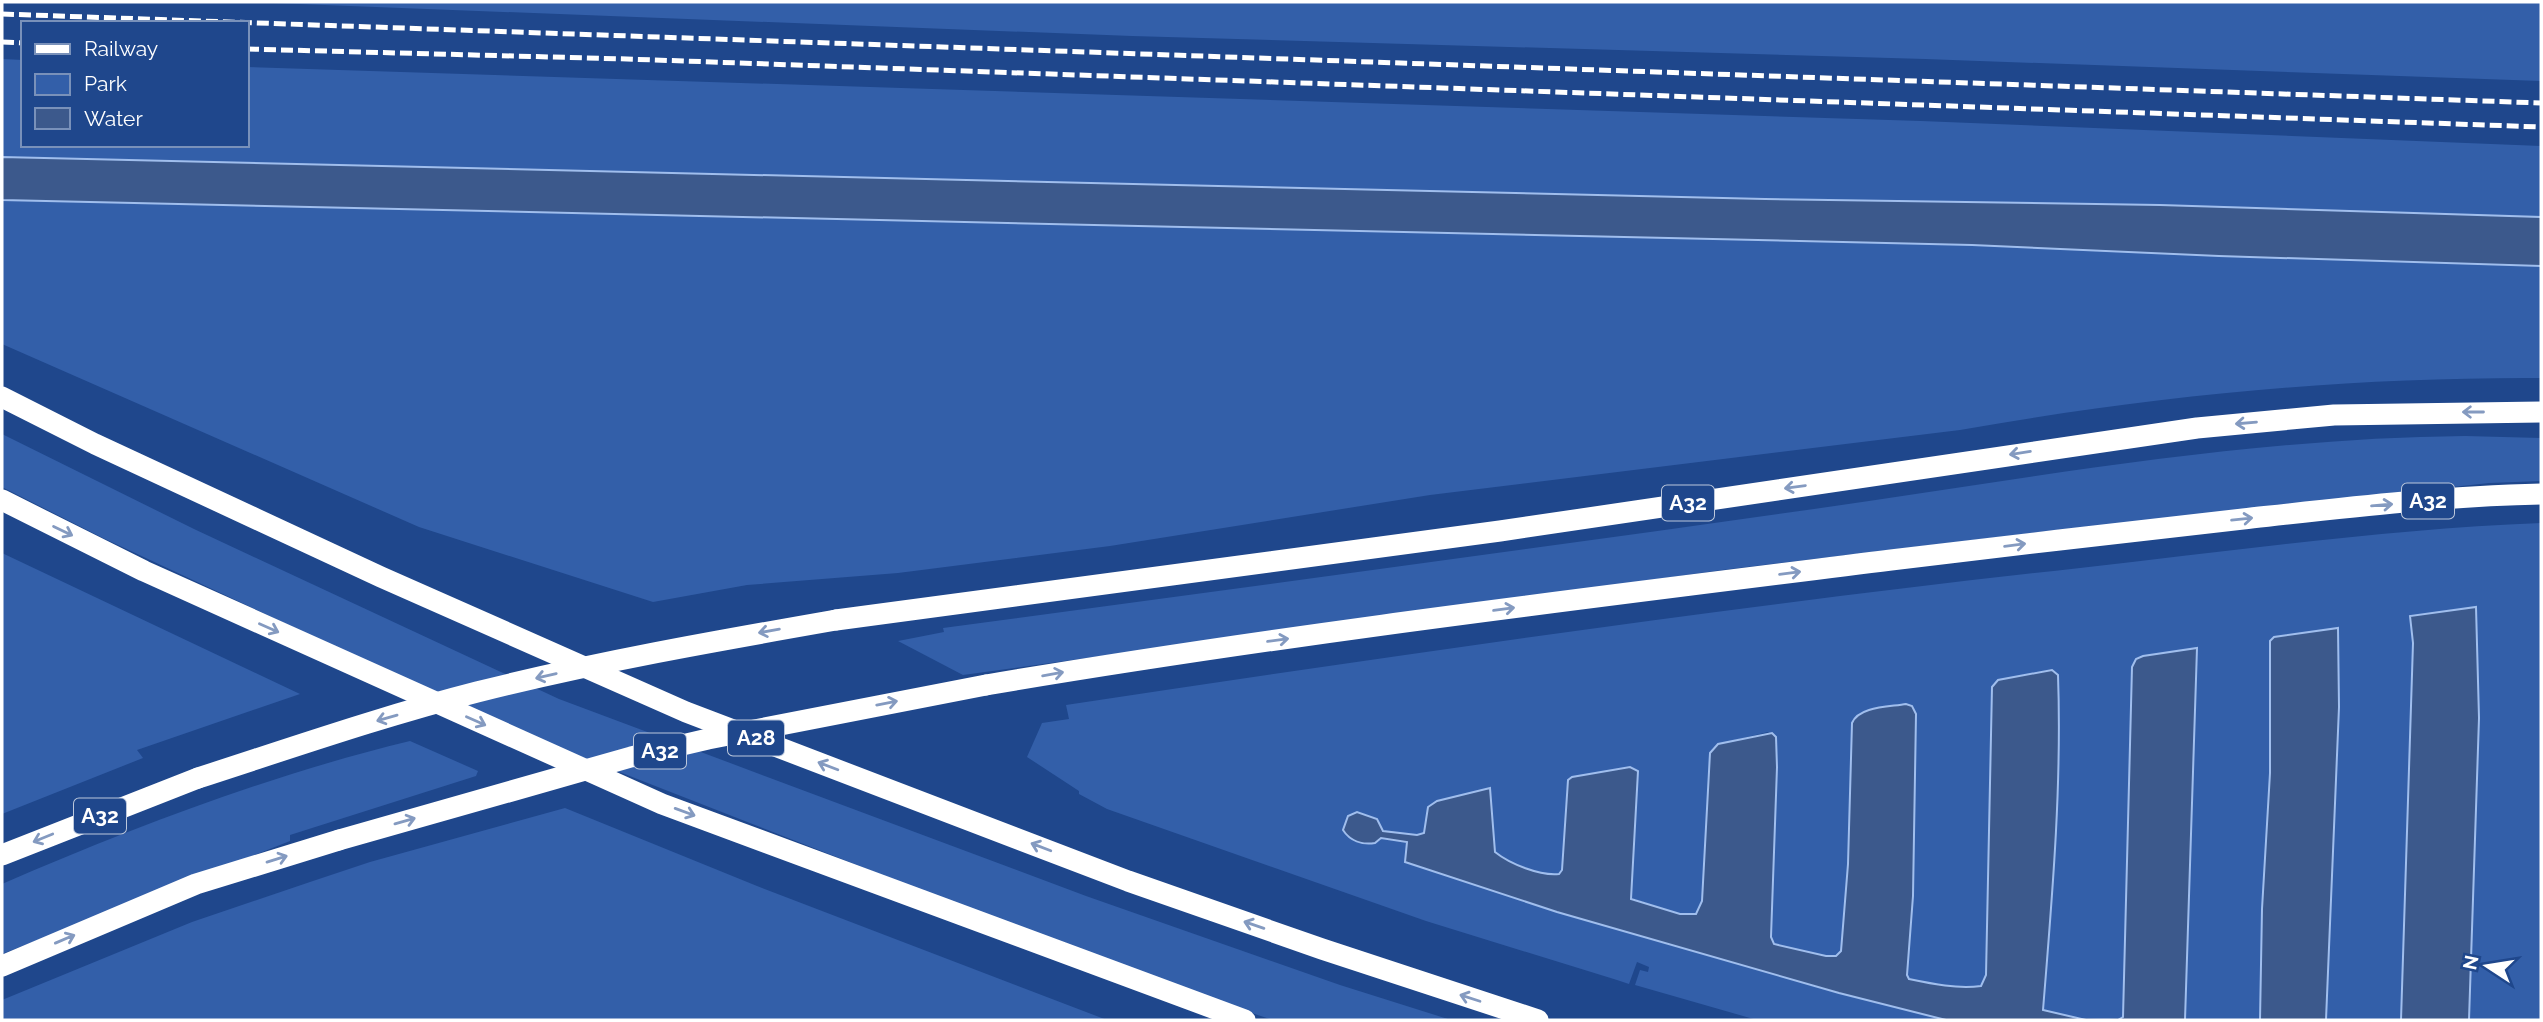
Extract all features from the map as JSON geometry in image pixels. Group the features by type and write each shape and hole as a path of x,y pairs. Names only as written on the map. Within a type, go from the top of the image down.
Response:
{"highway":[{"name":"A28","path":"2,397 107,450 381,577 686,712 1128,881 1539,1020"},
{"name":"A32","path":"2,855 198,778 365,724 477,692 657,650 836,620 1500,531 2197,428 2334,415 2541,412"},
{"name":"A32","path":"2,966 196,884 339,840 669,748 986,685 1163,655 2049,541 2314,511 2492,495 2541,494"},
{"path":"2,500 144,571 662,804 1245,1020"}],"green space":[{"path":"245,2 2541,2 2541,81 1925,59 1132,36"},
{"path":"2,59 21,60 21,147 248,147 248,67 1921,121 2541,146 2541,217 2160,205 1765,199 2,157"},
{"path":"2,200 1972,245 2541,266 2541,378 2322,385 2177,398 1960,430 1430,495 1110,546 898,573 747,585 653,602 419,527 2,344"},
{"path":"2,434 194,529 559,699 1086,896 1340,985 1451,1020 1273,1020 1215,1001 903,883 484,719 103,538 2,487"},
{"path":"2465,436 2541,438 2541,481 2489,483 1722,570 963,675 898,641 944,632 943,628 2139,462 2302,444"},
{"path":"2541,523 2541,1020 2469,1020 2479,718 2476,608 2410,616 2413,643 2401,1020 2326,1020 2339,707 2338,628 2270,641 2270,773 2262,909 2260,1020 2185,1020 2196,648 2132,667 2123,1017 2116,1018 2071,1017 2043,1010 2054,842 2058,675 1992,687 1986,975 1981,986 1936,984 1909,979 1907,975 1913,896 1916,715 1912,706 1906,704 1852,722 1848,864 1841,952 1836,956 1773,944 1771,937 1777,767 1776,737 1768,732 1718,744 1706,832 1702,901 1696,914 1680,914 1631,898 1638,771 1567,786 1562,870 1559,874 1525,868 1494,852 1490,788 1437,801 1428,807 1424,833 1395,834 1348,816 1343,829 1350,838 1381,837 1408,843 1406,862 1540,905 1674,946 1946,1020 1757,1020 1635,985 1640,970 1648,972 1649,967 1637,962 1629,984 1426,921 1107,809 1079,794 1079,791 1027,757 1042,723 1069,719 1066,705 1446,649 1953,582 2310,541"},
{"path":"2,553 300,694 137,750 143,758 2,814"},
{"path":"410,741 478,771 476,776 290,835 290,841 2,954 2,884 102,842 254,786"},
{"path":"565,808 757,886 1107,1020 2,1020 2,1000 192,922 370,862"}],"water":[{"path":"2,157 1765,199 2160,205 2541,217 2541,266 1972,245 2,200"},
{"path":"2476,607 2479,718 2469,1020 2401,1020 2413,643 2410,616"},
{"path":"2338,628 2339,707 2326,1020 2260,1020 2262,909 2270,773 2270,641 2274,637"},
{"path":"2197,648 2185,1020 2118,1020 2123,1017 2132,667 2136,659 2143,656"},
{"path":"2052,670 2058,675 2059,759 2043,1010 2086,1020 1946,1020 1839,993 1557,912 1405,862 1407,842 1381,838 1375,843 1361,843 1349,837 1343,830 1348,816 1357,812 1377,819 1383,831 1417,835 1424,833 1428,807 1437,801 1490,788 1495,852 1526,868 1559,874 1562,870 1568,780 1572,777 1630,767 1638,771 1631,899 1680,914 1696,914 1702,901 1710,753 1718,744 1772,733 1776,737 1777,767 1771,937 1774,944 1836,956 1841,951 1848,864 1852,723 1856,717 1868,710 1906,704 1912,706 1916,714 1913,896 1907,975 1909,979 1936,984 1981,986 1986,975 1992,687 1998,680"}],"railway":[{"path":"2,14 202,21"},
{"path":"248,23 2541,103"},
{"path":"2,42 21,43"},
{"path":"248,49 627,59 2541,127"}]}
